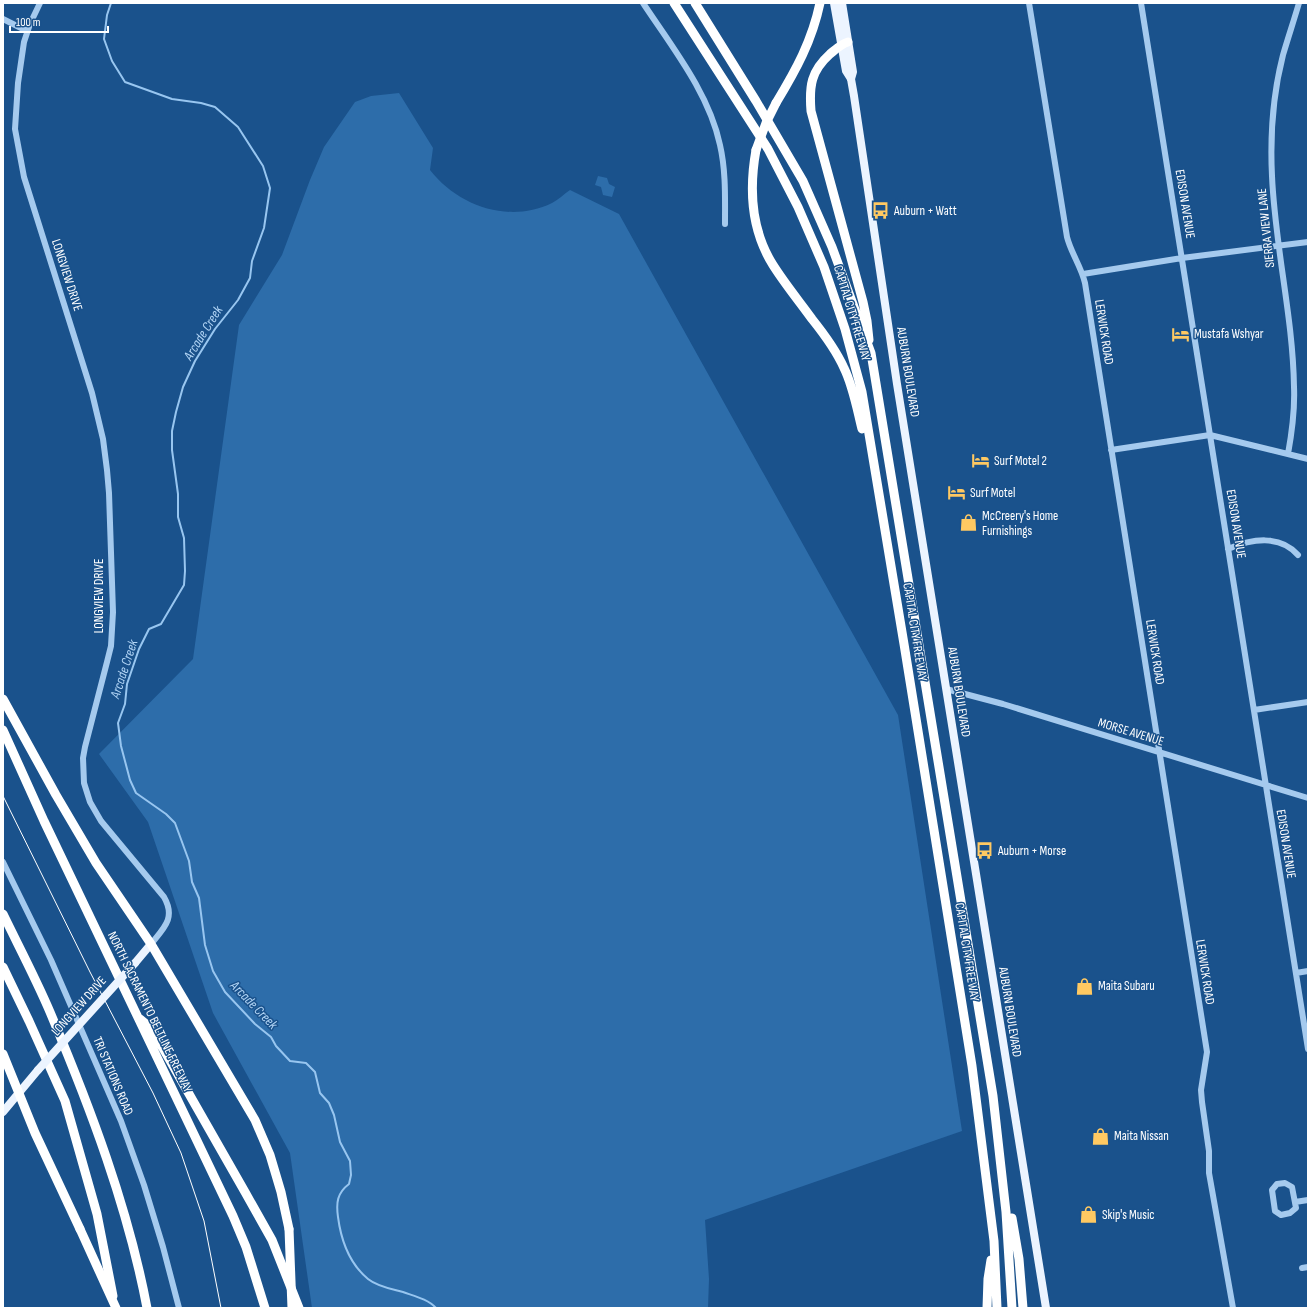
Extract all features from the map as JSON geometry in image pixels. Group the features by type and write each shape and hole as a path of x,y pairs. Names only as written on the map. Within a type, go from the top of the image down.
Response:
{"highway":[{"name":"CAPITAL CITY FREEWAY","path":"674,3 768,149 798,207 824,267 845,329 862,392 972,1066 994,1241 997,1308"},
{"name":"CAPITAL CITY FREEWAY","path":"695,3 756,101 802,181 832,247 870,353 991,1080 1006,1212 1012,1308"},
{"path":"820,3 816,20 804,53 766,123 756,150 752,190 754,216 761,241 772,264 828,340 845,368 855,400 879,496"},
{"path":"845,43 821,62 813,77 810,94 811,111 863,302 867,321 870,353"},
{"path":"3,699 92,857 151,944 255,1120 270,1155 281,1192 289,1229 292,1308"},
{"name":"NORTH SACRAMENTO BELTLINE FREEWAY","path":"3,730 136,1015 233,1216 246,1247 265,1308"},
{"path":"3,914 50,1011 94,1122 122,1207 147,1308"},
{"path":"3,967 65,1101 97,1214 115,1308"},
{"path":"136,1015 152,1029 272,1240 299,1308"},
{"path":"3,1054 35,1133 115,1308"},
{"path":"998,1132 1019,1259 1023,1308"},
{"path":"987,1308 988,1279 994,1241"}],"main road":[{"name":"AUBURN BOULEVARD","path":"834,3 845,43"},
{"name":"AUBURN BOULEVARD","path":"842,3 846,71 851,79 894,363 1046,1308"},
{"name":"LONGVIEW DRIVE","path":"3,1112 38,1070 151,944"}],"street":[{"name":"LONGVIEW DRIVE","path":"40,3 27,31 21,58 15,129 20,163 24,177 92,393 103,439 109,493 112,629 107,662 85,747 83,758 84,783 90,802 101,821 168,903 170,909 168,922 165,928 151,944"},
{"path":"643,3 694,81 713,119 723,162 725,224"},
{"name":"LERWICK ROAD","path":"1029,3 1067,237 1083,274 1159,752 1206,1052 1201,1090 1209,1151 1209,1173 1234,1308"},
{"name":"EDISON AVENUE","path":"1142,3 1308,1049"},
{"name":"SIERRA VIEW LANE","path":"1288,454 1292,425 1294,388 1292,351 1272,176 1273,125 1278,79 1283,56 1300,3"},
{"path":"3,19 27,31"},
{"path":"1083,274 1182,258 1308,242"},
{"path":"1111,450 1210,435 1308,458"},
{"path":"1228,549 1246,542 1257,540 1272,541 1284,544 1298,555"},
{"name":"MORSE AVENUE","path":"946,689 1003,704 1308,798"},
{"path":"1254,710 1308,702"},
{"name":"TRI STATIONS ROAD","path":"3,862 50,960 121,1121 146,1192 179,1308"},
{"path":"1296,973 1308,971"},
{"path":"1285,1183 1292,1187 1295,1202 1296,1208 1290,1213 1281,1215 1275,1211 1272,1190 1277,1184 1285,1183"},
{"path":"1295,1202 1308,1200"}],"shaded area":[{"path":"399,93 433,148 430,170 442,183 470,202 485,208 519,212 536,209 552,203 570,190 619,214 898,715 962,1131 705,1220 709,1279 708,1308 312,1308 290,1153 213,1013 148,822 99,754 193,659 239,325 282,255 324,147 355,102 371,96"},
{"path":"598,176 607,178 609,184 615,187 612,197 603,195 601,187 595,185"}],"waterway":[{"name":"Arcade Creek","path":"111,3 107,15 104,39 112,61 125,82 172,99 201,103 215,107 238,127 263,166 270,188 264,228 252,261 250,278 238,300 215,329 195,361 183,387 176,412 172,431 172,450 178,494 178,517 184,538 184,585 161,624 149,629 139,649 127,684 125,704 118,723 121,746 130,780 136,793 166,814 175,823 189,861 192,882 199,898 205,945 213,971 225,992 255,1024 271,1037 276,1046 290,1061 306,1063 315,1072 320,1093 329,1103 334,1115 340,1142 350,1161 351,1175 349,1184 342,1191 338,1199 337,1207 341,1234 351,1259 362,1273 372,1282 421,1298 436,1308"}],"tram line":[{"path":"3,796 90,972 153,1093 181,1153 204,1221 221,1308"}],"place":[{"name":"Auburn + Watt","path":"881,211"},
{"name":"Mustafa Wshyar","path":"1181,334"},
{"name":"Surf Motel 2","path":"981,461"},
{"name":"Surf Motel","path":"957,493"},
{"name":"McCreery's Home Furnishings","path":"969,523"},
{"name":"Auburn + Morse","path":"985,851"},
{"name":"Maita Subaru","path":"1085,986"},
{"name":"Maita Nissan","path":"1101,1136"},
{"name":"Skip's Music","path":"1089,1215"}]}
